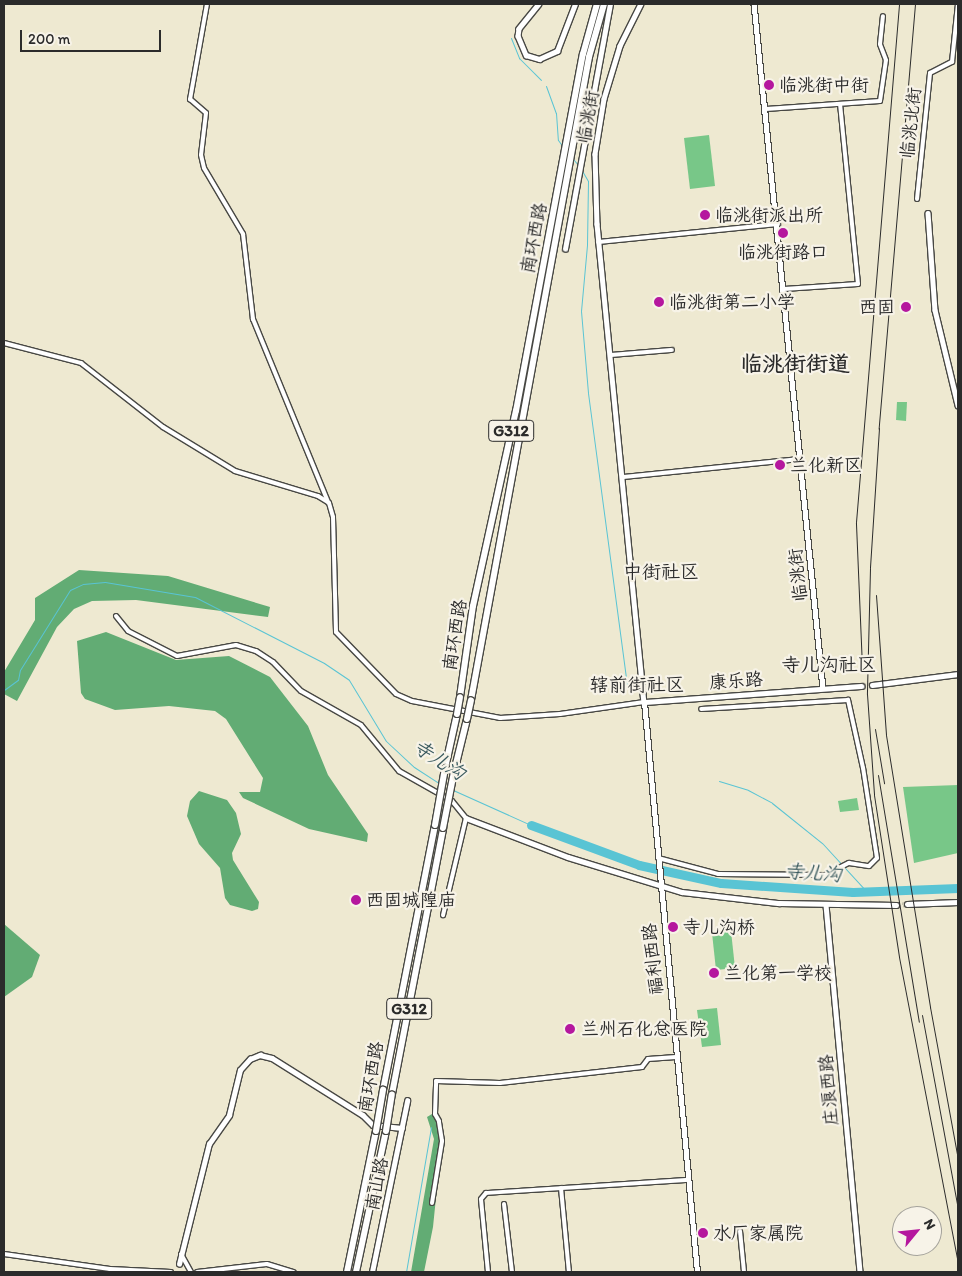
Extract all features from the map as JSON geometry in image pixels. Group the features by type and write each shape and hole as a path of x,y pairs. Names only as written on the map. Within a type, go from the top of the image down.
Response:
{"highway":[{"name":"南环西路","path":"356,1272 386,1132 454,772 471,700 567,166 583,54 597,4"},
{"name":"南环西路","path":"346,1272 376,1130 382,1090 457,714 474,606 590,56 604,4"}],"main road":[{"path":"872,685 958,674"},
{"name":"康乐路","path":"644,702 861,686"},
{"name":"福利西路","path":"644,702 697,1272"}],"street":[{"path":"207,4 190,98 206,113 202,155 204,168 243,234 252,319 329,503 333,517 336,632 396,694 412,701 500,718 560,714 644,702"},
{"path":"539,4 519,29 518,36 526,54 539,59 557,51 575,4"},
{"path":"566,249 582,147 610,4"},
{"name":"临洮街","path":"641,4 620,46 604,99 596,154 598,242 644,702"},
{"name":"临洮街","path":"754,4 778,224 823,688"},
{"name":"临洮北街","path":"917,199 930,73 952,62 958,4"},
{"path":"766,109 880,101 886,60 880,44 883,16"},
{"path":"784,289 858,284 840,104"},
{"path":"928,213 935,310 958,405"},
{"path":"598,242 778,224"},
{"path":"4,343 81,363 163,427 234,471 318,496 329,503"},
{"path":"610,355 672,350"},
{"path":"623,477 800,459"},
{"path":"116,616 128,631 177,656 236,645 256,651 273,662 301,691 361,724 390,764 452,801 466,818 532,845 660,885 728,899 826,905 896,905"},
{"path":"658,860 718,874 825,875 844,864 869,866 877,854 849,701 844,698 701,709"},
{"path":"442,915 466,818"},
{"path":"907,904 958,902"},
{"name":"庄浪西路","path":"826,905 860,1272"},
{"path":"179,1264 209,1144 229,1115 240,1070 250,1058 260,1056 272,1058 363,1115 373,1125 402,1125"},
{"path":"432,1203 442,1141 439,1121 435,1114 436,1081 500,1083 642,1067 648,1059 676,1057"},
{"name":"南山路","path":"372,1272 407,1101"},
{"path":"488,1272 481,1199 486,1193 688,1180"},
{"path":"561,1188 568,1272"},
{"path":"504,1204 512,1272"},
{"path":"740,1231 744,1272"},
{"path":"4,1254 110,1269 171,1272"},
{"path":"181,1254 191,1272"},
{"path":"197,1272 267,1264 294,1272"}],"green space":[{"path":"709,135 715,186 690,189 684,138"},
{"path":"897,402 907,402 906,421 896,420"},
{"path":"79,570 168,576 270,607 268,617 136,600 92,601 74,609 57,627 17,701 4,694 4,672 35,620 35,598"},
{"path":"106,632 176,660 229,656 270,677 308,726 328,775 368,834 367,842 309,829 243,798 239,792 260,792 263,778 226,719 215,711 169,706 115,710 85,699 81,693 77,641"},
{"path":"958,785 958,853 914,863 903,787"},
{"path":"199,791 227,800 236,813 241,834 232,853 233,860 259,902 258,909 252,911 230,905 225,898 220,868 199,844 187,816 190,801"},
{"path":"857,798 859,810 840,812 838,801"},
{"path":"4,924 40,955 32,977 4,997"},
{"path":"731,931 735,968 716,970 712,933"},
{"path":"717,1008 721,1045 702,1047 697,1010"},
{"path":"432,1114 439,1119 443,1129 433,1227 424,1272 411,1272 434,1139 427,1117"}],"waterway":[{"path":"511,38 519,58 541,80"},
{"path":"546,86 556,113 558,140 563,147"},
{"path":"573,159 579,166"},
{"path":"581,169 588,181 587,245 581,311 588,393 627,687"},
{"name":"寺儿沟","path":"4,690 18,680 20,670 70,590 83,584 105,582 195,597 324,663 349,680 386,741 414,767 440,784"},
{"path":"719,781 748,790 772,803 823,844 866,891"},
{"name":"寺儿沟","path":"453,790 531,825"},
{"name":"寺儿沟","path":"531,825 639,865 721,883 853,892 958,888"},
{"path":"406,1272 431,1127"}],"tunnel":[{"path":"861,686 872,685"},
{"path":"896,905 907,904"}],"railway":[{"path":"862,667 856,522 899,4"},
{"path":"915,4 879,428 870,568 867,694 874,795 899,957 958,1262"},
{"path":"876,595 886,735 930,1007 958,1159"},
{"path":"875,729 884,783"},
{"path":"878,775 919,1022"},
{"path":"922,1015 958,1209"}],"place":[{"name":"临洮街中街","path":"769,85"},
{"name":"临洮街派出所","path":"705,215"},
{"name":"临洮街路口","path":"783,233"},
{"name":"临洮街第二小学","path":"659,302"},
{"name":"西固","path":"906,307"},
{"name":"兰化新区","path":"780,465"},
{"name":"西固城隍庙","path":"356,900"},
{"name":"寺儿沟桥","path":"673,927"},
{"name":"兰化第一学校","path":"714,973"},
{"name":"兰州石化总医院","path":"570,1029"},
{"name":"水厂家属院","path":"703,1233"}],"district":[{"name":"临洮街街道","path":"795,364"},
{"name":"中街社区","path":"661,572"},
{"name":"寺儿沟社区","path":"829,665"},
{"name":"辖前街社区","path":"637,685"}]}
